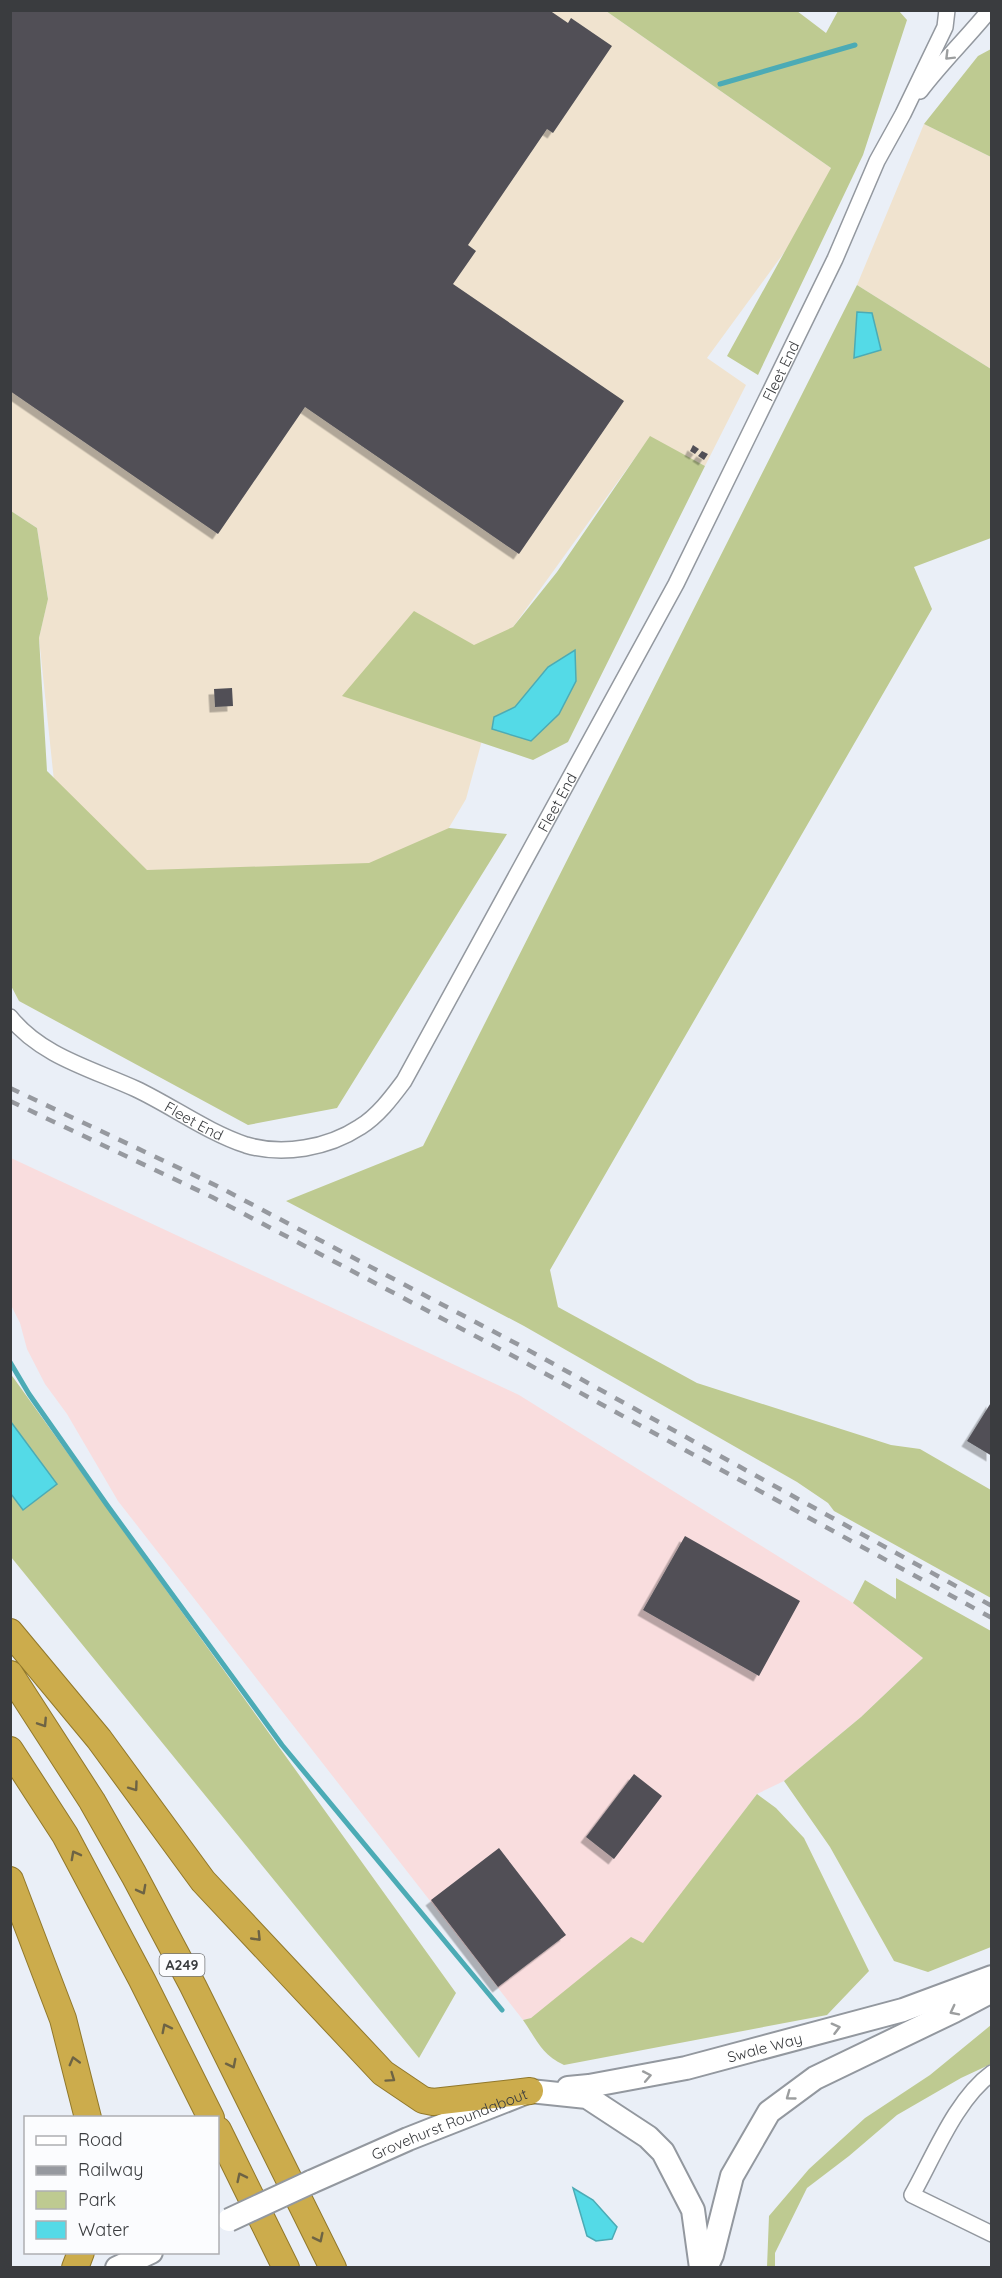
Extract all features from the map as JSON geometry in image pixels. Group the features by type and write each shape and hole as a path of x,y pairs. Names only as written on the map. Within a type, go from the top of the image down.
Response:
{"highway":[{"path":"10,1632 99,1739 203,1881 383,2073 423,2100 433,2102 530,2091"},
{"name":"A249","path":"10,1674 92,1801 134,1875 193,1986 333,2268"},
{"name":"A249","path":"10,1750 64,1835 142,1980 210,2116"},
{"path":"10,1880 63,2019 87,2116"},
{"path":"219,2132 286,2268"},
{"path":"75,2268 81,2254"}],"main road":[{"name":"Swale Way","path":"530,2091 589,2086 686,2068 903,2010 992,1977"},
{"path":"703,2268 712,2255 732,2176 769,2112 815,2078 992,1991"},
{"name":"Grovehurst Roundabout","path":"223,2223 408,2139 530,2091 587,2097 648,2137 663,2152 693,2210 703,2268"},
{"path":"117,2268 149,2254"}],"street":[{"name":"Fleet End","path":"10,1017 46,1050 137,1090 247,1145 274,1149 301,1148 332,1142 362,1126 387,1103 404,1081 676,584 835,259 876,161 903,114 945,27 947,10"},
{"name":"Fleet End","path":"903,114 938,67 966,39 986,11"},
{"path":"992,2073 981,2081 956,2116 912,2195 992,2234"}],"shaded area":[{"path":"10,11 606,11 831,168 813,213 707,358 746,385 705,466 650,437 513,627 466,799 359,979 326,1084 56,800 39,638 48,598 37,528 11,511"},
{"path":"924,124 991,157 991,369 857,285"},
{"path":"11,1158 519,1395 853,1603 923,1658 861,1717 784,1781 757,1794 643,1944 531,2018 523,2020 118,1501 67,1414 45,1384 27,1349 20,1323 11,1305"}],"green space":[{"path":"606,11 797,11 826,33 838,11 899,11 907,20 863,155 758,375 727,356 831,168"},
{"path":"991,49 991,157 924,124 978,56"},
{"path":"857,285 991,369 991,538 914,567 932,609 550,1270 558,1307 697,1383 891,1445 920,1449 991,1490 991,1598 834,1511 828,1503 797,1482 524,1326 286,1201 423,1146"},
{"path":"650,436 705,466 568,742 533,760 342,696 414,611 474,645 513,627 557,572","holes":["575,651 576,681 559,714 494,717 515,707"]},
{"path":"11,511 37,528 48,599 39,638 47,771 147,870 369,863 449,828 507,834 337,1108 248,1125 19,1001 10,984"},
{"path":"10,1373 456,1993 419,2058 11,1557"},
{"path":"896,1578 991,1631 991,1947 928,1972 894,1961 830,1847 784,1781 861,1717 923,1658 853,1603 865,1580 896,1599"},
{"path":"757,1794 776,1808 804,1838 869,1971 827,2015 564,2065 556,2061 540,2046 523,2020 531,2018 631,1937 643,1943"},
{"path":"991,2025 991,2064 961,2078 897,2115 807,2188 775,2253 775,2267 767,2267 769,2216 809,2169 865,2118 930,2075"}],"water":[{"path":"857,312 872,313 881,350 854,358"},
{"path":"575,650 576,681 559,714 531,741 492,729 494,717 515,707 548,667"},
{"path":"11,1422 57,1484 23,1510 11,1494"},
{"path":"573,2188 593,2200 617,2227 612,2239 596,2241 587,2236"}],"building":[{"path":"10,10 549,10 568,23 571,18 612,46 553,133 547,129 468,245 476,251 453,284 624,401 519,554 305,407 218,534 10,391"},
{"path":"693,445 699,449 695,454 690,451"},
{"path":"702,451 708,454 704,460 698,456"},
{"path":"232,688 233,706 215,707 214,689"},
{"path":"992,1401 992,1456 967,1441"},
{"path":"685,1536 800,1601 759,1676 643,1610"},
{"path":"634,1774 662,1796 614,1859 586,1837"},
{"path":"499,1848 566,1935 498,1987 431,1900"}],"waterway":[{"path":"720,84 855,45"},
{"path":"10,1362 29,1394 107,1505 282,1745 502,2010"}],"railway":[{"path":"10,1088 217,1186 521,1346 992,1606"},
{"path":"10,1101 212,1197 515,1357 992,1618"}]}
